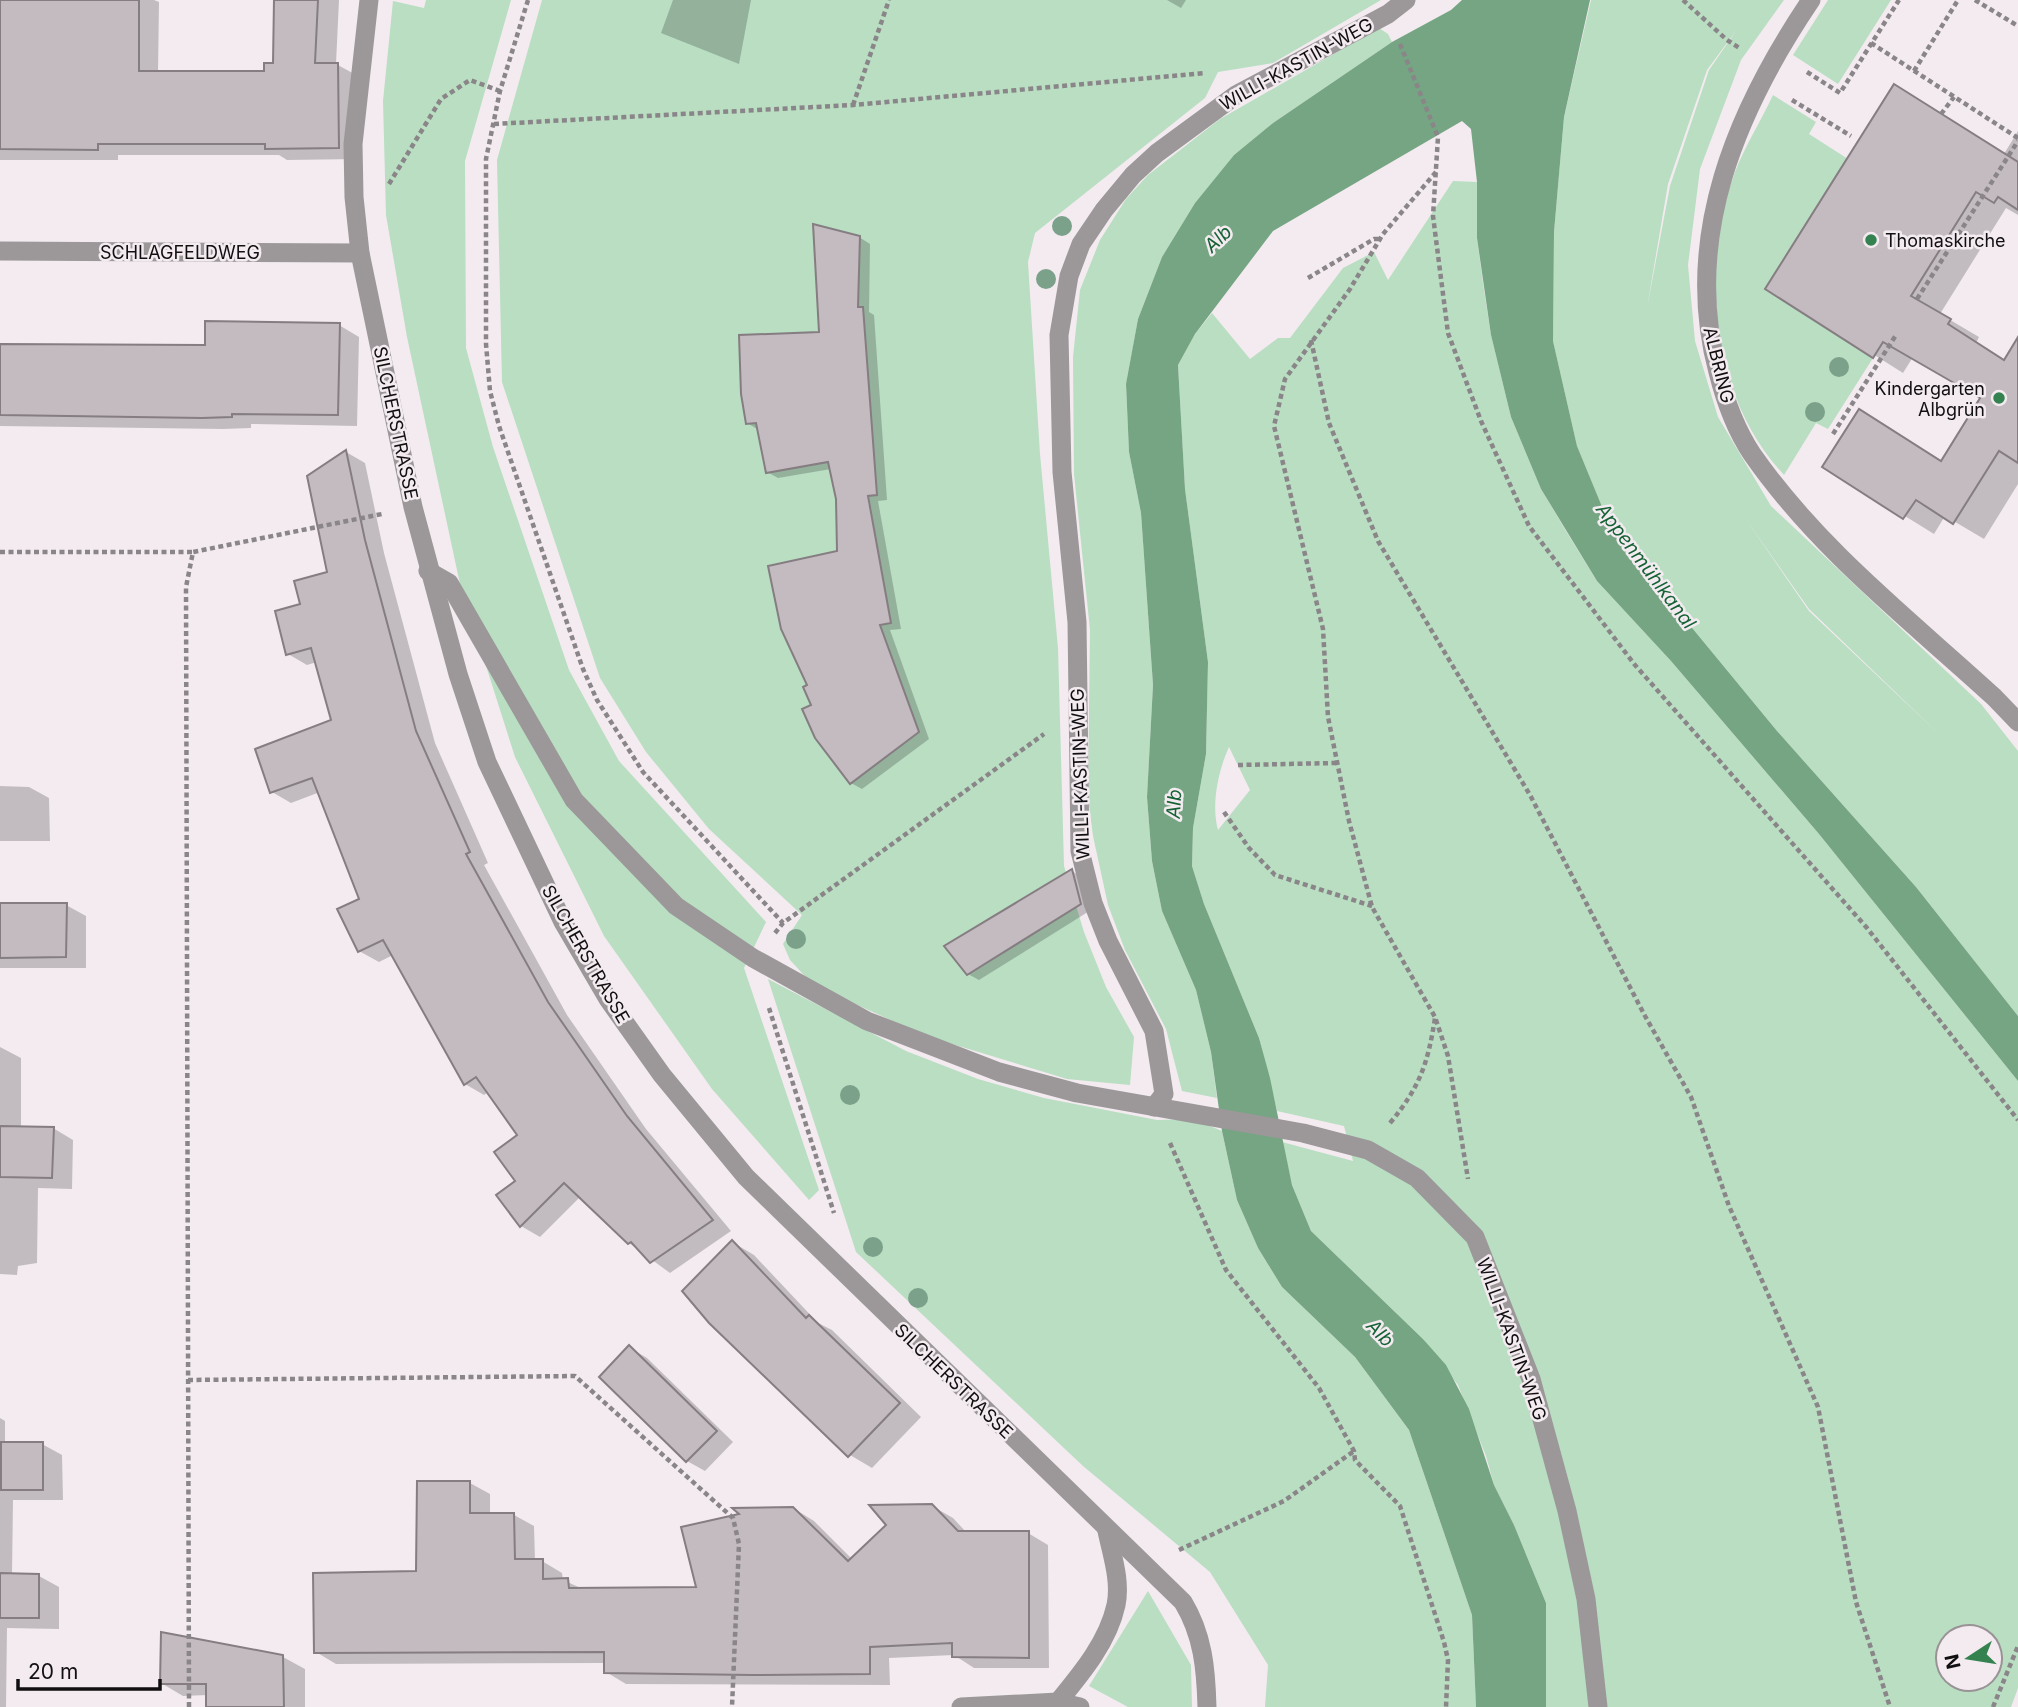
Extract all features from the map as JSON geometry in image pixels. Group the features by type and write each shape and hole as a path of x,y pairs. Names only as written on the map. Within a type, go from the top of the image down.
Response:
{"street":[{"name":"SILCHERSTRASSE","path":"369,0 353,144 354,197 360,253 413,507 457,674 487,762 563,922 608,999 662,1075 746,1177 1183,1602 1194,1621 1206,1671 1207,1707"},
{"name":"WILLI-KASTIN-WEG","path":"1406,0 1388,14 1236,95 1203,117 1133,175 1081,244 1069,276 1059,348 1062,472 1077,622 1076,719 1080,851 1093,903 1108,941 1154,1031 1164,1094 1154,1107 1303,1133 1368,1150 1417,1178 1475,1237 1497,1287 1531,1379 1563,1498 1586,1599 1598,1707"},
{"name":"ALBRING","path":"1811,0 1761,81 1721,181 1709,229 1704,279 1709,341 1726,402 1751,452 1826,545 1994,697 2018,722"},
{"name":"SCHLAGFELDWEG","path":"0,251 360,253"},
{"path":"428,571 449,583 575,800 676,906 753,958 867,1021 999,1072 1077,1093 1154,1107"},
{"path":"1058,1702 1084,1670 1104,1636 1116,1605 1117,1575 1107,1531"},
{"path":"961,1707 1058,1702 1080,1707"}],"path":[{"path":"528,0 500,91 486,159 486,344 490,391 499,426 583,669 597,700 643,772 783,923"},
{"path":"853,105 889,0"},
{"path":"1683,0 1727,40"},
{"path":"1808,72 1840,93 1899,0"},
{"path":"1914,71 1958,0"},
{"path":"1975,0 2018,26"},
{"path":"1398,39 1438,137 1433,216 1448,333 1481,421 1529,526 1635,664 1867,928 2018,1120"},
{"path":"1871,43 2018,140 1917,299"},
{"path":"494,124 853,105 1207,73 1224,80 1236,95"},
{"path":"384,194 441,99 470,80 500,91"},
{"path":"1761,81 1851,136"},
{"path":"1941,114 1954,97"},
{"path":"1437,171 1380,240 1350,289 1285,379 1274,426 1323,629 1324,679 1336,763 1372,907 1435,1017 1448,1056 1466,1162 1468,1230"},
{"path":"1308,278 1374,239 1380,240"},
{"path":"1833,434 1896,335"},
{"path":"1311,340 1329,423 1378,541 1530,795 1691,1097 1729,1206 1818,1407 1856,1602 1890,1707"},
{"path":"0,552 193,552 413,507"},
{"path":"189,1707 186,587 193,552"},
{"path":"835,1217 753,958 783,923 1055,726 1076,719"},
{"path":"1238,765 1336,763"},
{"path":"1224,812 1249,848 1275,875 1372,907"},
{"path":"1368,1150 1403,1108 1429,1061 1435,1017"},
{"path":"1154,1107 1226,1270 1318,1388 1354,1451 1355,1460 1400,1506 1444,1642 1448,1660 1446,1707"},
{"path":"188,1380 575,1376 733,1518 739,1544 732,1707"},
{"path":"1145,1566 1284,1501 1354,1451"},
{"path":"1993,1707 2018,1646"}],"shaded area":[{"path":"426,0 511,0 465,161 466,348 493,447 569,670 619,761 766,922 744,968 819,1190 809,1200 712,1089 604,936 515,757 460,584 407,337 386,215 383,101 393,1 424,8"},
{"path":"542,0 1381,0 1273,63 1218,72 1205,98 1035,233 1028,262 1040,454 1058,648 1064,866 1084,932 1106,987 1134,1037 1130,1085 1067,1079 926,1036 813,985 790,960 783,944 802,915 709,829 646,752 600,678 502,382 497,160"},
{"path":"1591,0 1784,0 1741,60 1700,169 1688,265 1695,341 1718,417 1771,506 1981,704 2018,751 2018,1016 1916,887 1777,731 1632,555 1603,509 1577,446 1553,341 1554,232 1564,117","holes":["1738,28 1709,70 1670,186 1647,308 1668,184 1707,70","1745,518 1809,609 1942,737 1809,611"]},
{"path":"1828,0 1891,0 1838,84 1793,55"},
{"path":"1379,28 1388,34 1392,42 1273,123 1234,155 1195,203 1162,257 1138,319 1126,385 1129,452 1141,513 1153,685 1147,797 1152,861 1162,911 1196,990 1211,1052 1217,1098 1182,1091 1166,1029 1125,950 1108,905 1093,836 1088,797 1090,630 1074,474 1073,357 1080,290 1100,240 1126,199 1148,175 1220,119"},
{"path":"1773,95 1816,122 1809,134 1848,159 1873,358 1828,429 1816,423 1784,475 1759,444 1740,408 1727,370 1719,331 1715,290 1717,249 1735,172"},
{"path":"1453,181 1477,182 1477,238 1483,283 1491,335 1511,417 1541,489 1566,531 1597,581 1671,661 1819,834 2018,1081 2018,1688 2011,1707 1546,1707 1546,1603 1514,1525 1494,1485 1486,1456 1458,1385 1423,1339 1311,1231 1292,1185 1282,1142 1353,1161 1344,1126 1277,1111 1259,1038 1204,904 1192,866 1193,828 1206,754 1208,662 1185,489 1178,365 1195,334 1212,313 1250,359 1278,338 1290,338 1343,268 1374,252 1388,280","holes":["1229,747 1250,790 1218,830 1215,810 1217,788"]},
{"path":"768,979 906,1051 978,1079 1044,1098 1157,1120 1193,1119 1222,1131 1237,1200 1258,1248 1282,1287 1355,1357 1409,1430 1472,1615 1476,1707 1265,1707 1268,1665 1210,1572 1083,1466 856,1252"},
{"path":"1148,1591 1191,1665 1192,1707 1128,1707 1089,1686"}],"water":[{"name":"Alb","path":"1462,0 1590,0 1564,117 1554,232 1553,341 1577,446 1603,509 1632,555 1777,731 1916,887 2018,1016 2018,1081 1819,834 1671,661 1597,581 1541,489 1511,417 1491,335 1477,238 1477,182 1471,129 1462,121 1273,231 1195,334 1178,365 1185,489 1208,662 1206,754 1193,828 1192,866 1204,904 1259,1038 1292,1185 1311,1231 1423,1339 1446,1365 1469,1409 1494,1485 1514,1525 1546,1603 1546,1707 1476,1707 1472,1615 1409,1430 1355,1357 1282,1287 1258,1248 1237,1200 1222,1131 1211,1052 1196,990 1162,911 1152,861 1147,797 1153,685 1141,513 1129,452 1126,384 1138,319 1162,257 1195,203 1234,155 1273,123 1392,42 1451,10"}],"building":[{"path":"0,0 139,0 139,71 264,71 264,63 273,63 274,0 318,0 315,63 338,63 339,148 265,149 265,144 98,144 98,150 0,149"},
{"path":"1894,84 2018,162 2018,210 1998,197 1994,203 1976,192 1911,296 1951,319 1948,324 2004,360 2018,337 2018,463 1999,451 1953,524 1916,500 1903,519 1822,467 1859,409 1941,461 1980,398 1883,342 1873,358 1765,289"},
{"path":"813,224 860,236 858,307 863,307 877,495 868,496 891,623 880,625 919,732 850,784 815,738 802,709 811,705 803,687 807,685 781,629 768,566 837,551 836,499 828,462 766,473 756,423 746,424 741,394 739,335 819,332"},
{"path":"205,321 340,323 338,415 232,414 232,417 202,418 0,415 0,344 205,345"},
{"path":"346,450 365,540 416,731 470,852 466,854 548,1002 627,1116 713,1220 650,1263 631,1242 628,1244 564,1183 520,1227 496,1195 515,1181 494,1152 517,1135 476,1077 464,1085 383,940 358,952 337,909 359,899 312,778 270,793 255,749 331,720 311,648 286,655 275,611 300,604 294,581 327,572 307,476"},
{"path":"1072,869 1081,904 967,975 944,946"},
{"path":"0,903 67,903 66,957 0,958"},
{"path":"0,1126 54,1127 52,1178 0,1177"},
{"path":"732,1240 806,1318 809,1315 900,1403 848,1457 709,1323 682,1291"},
{"path":"629,1345 717,1431 686,1462 599,1377"},
{"path":"1,1442 43,1442 43,1490 1,1490"},
{"path":"417,1481 470,1481 470,1513 514,1513 515,1559 543,1559 543,1579 568,1578 569,1588 696,1587 681,1527 739,1514 732,1508 793,1507 848,1561 886,1525 869,1505 932,1504 958,1531 1029,1531 1029,1658 952,1657 952,1643 870,1647 870,1674 752,1675 604,1673 604,1652 314,1653 313,1573 416,1571"},
{"path":"0,1573 39,1574 39,1618 0,1618"},
{"path":"161,1632 283,1655 284,1707 206,1707 206,1684 160,1684"}],"place":[{"name":"Thomaskirche","path":"1871,240"},
{"name":"Kindergarten Albgrün","path":"1999,398"}],"water label":[{"name":"Appenmühlkanal","path":"1646,566"}]}
